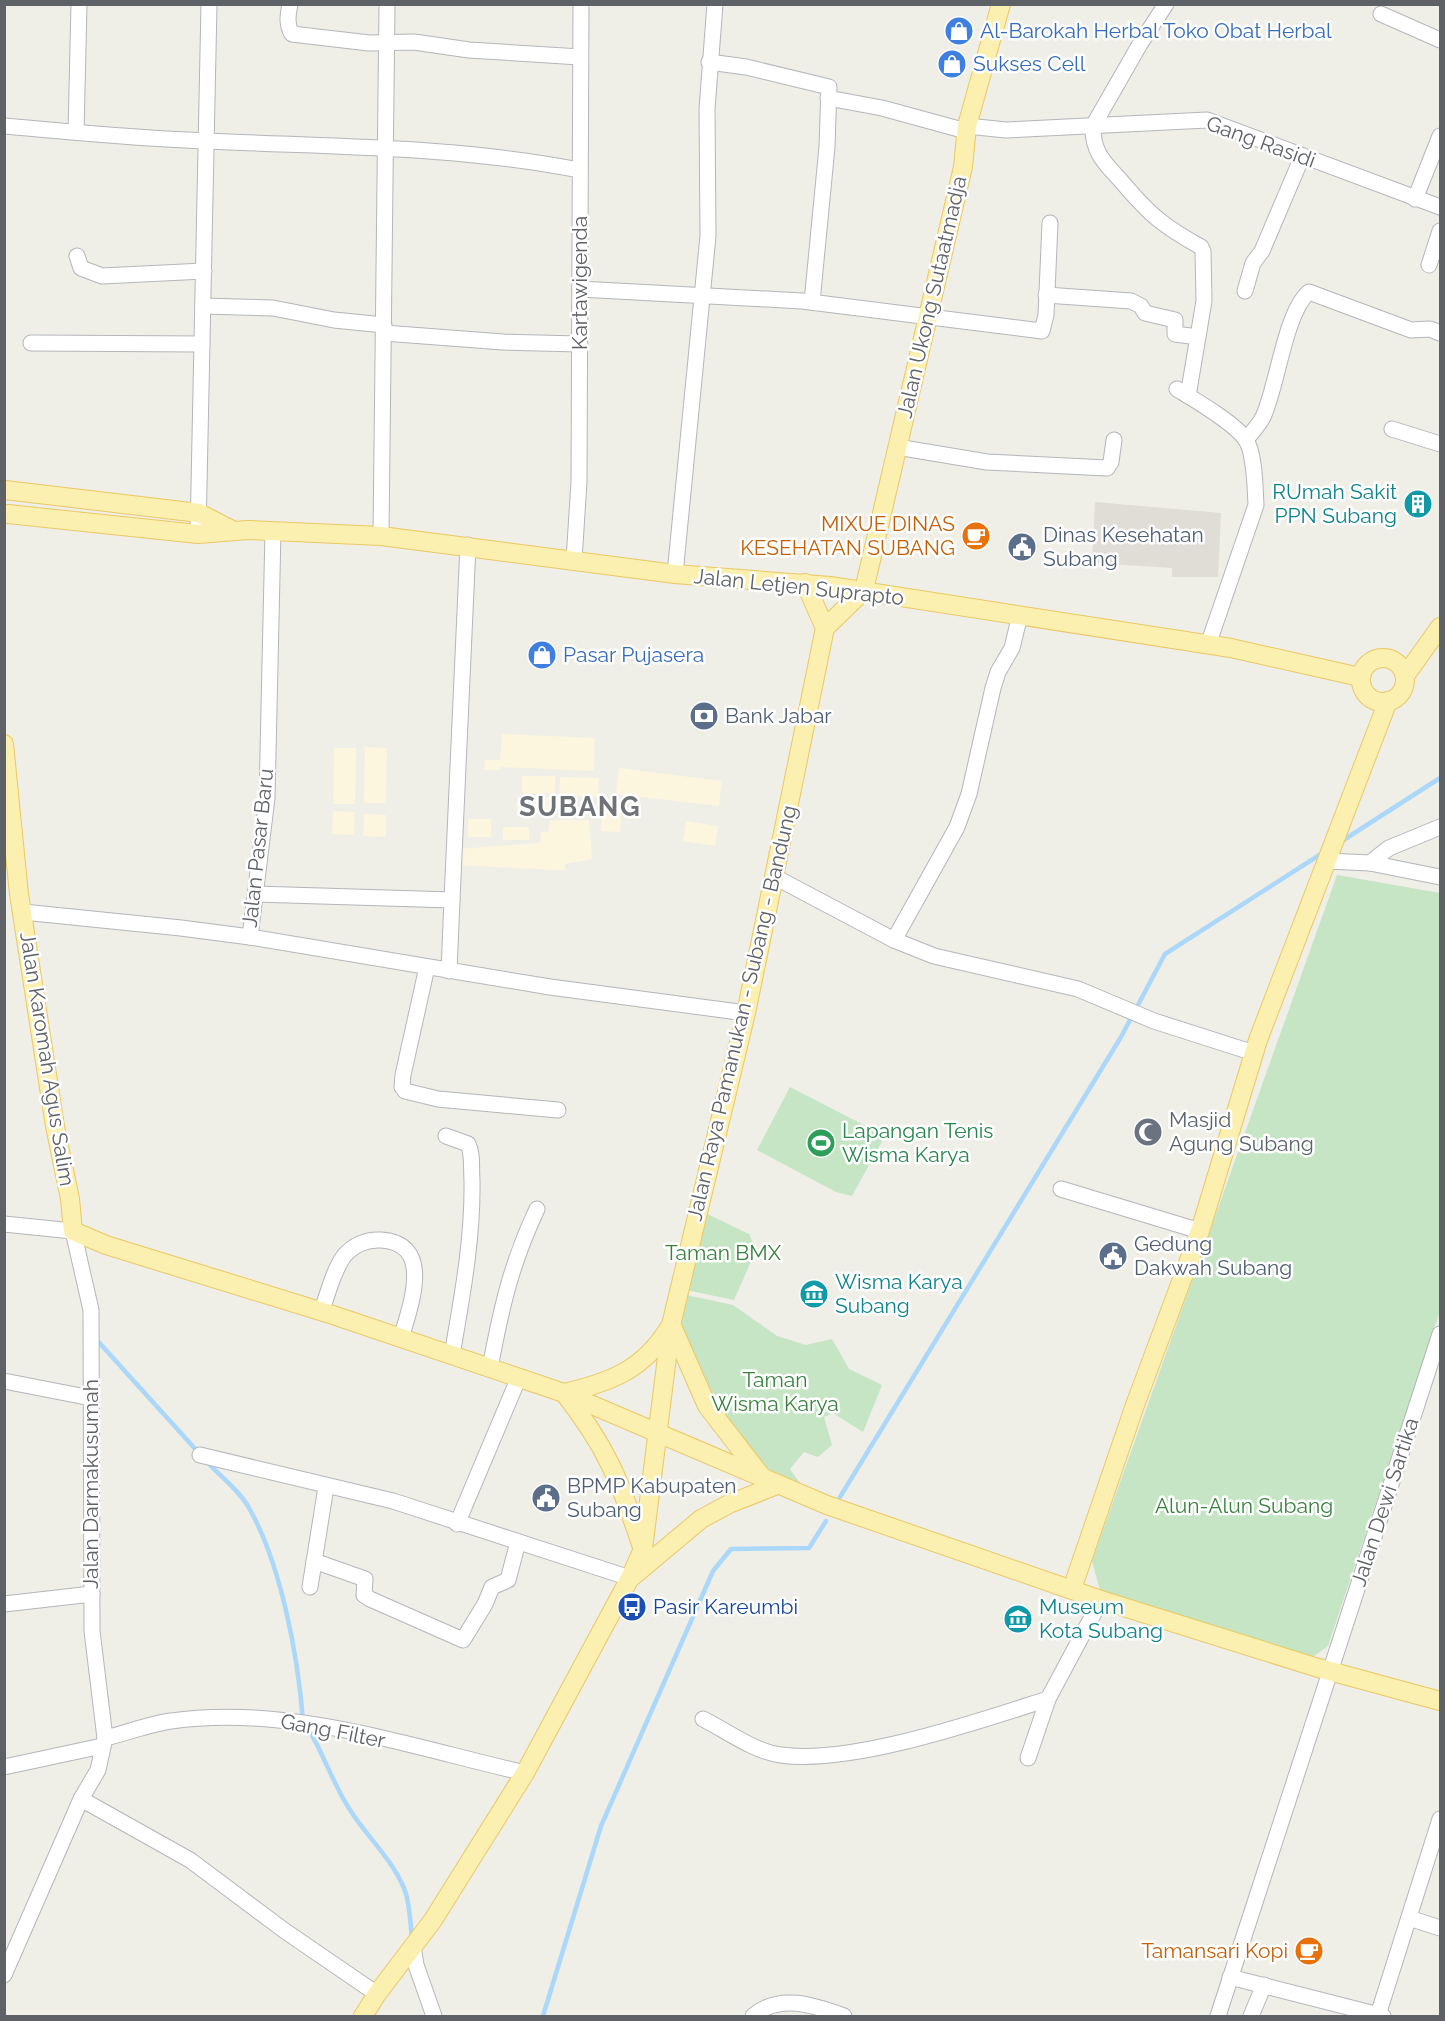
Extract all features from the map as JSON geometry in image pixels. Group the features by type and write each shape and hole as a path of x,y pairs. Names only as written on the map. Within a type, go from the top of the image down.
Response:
{"main road":[{"name":"Jalan Ukong Sutaatmadja","path":"864,590 963,167 967,128 1001,4"},
{"name":"Jalan Letjen Suprapto","path":"5,489 199,513 234,531"},
{"path":"5,489 11,499 6,516"},
{"name":"Jalan Letjen Suprapto","path":"6,516 198,534 273,531 381,536 468,545 675,574 805,583 864,590 1231,648 1360,677"},
{"path":"805,583 825,628 864,590"},
{"path":"1405,676 1393,659 1378,657 1366,664 1360,677 1363,691 1374,700 1388,701 1400,694 1405,676 1440,627"},
{"name":"Jalan Raya Pamanukan - Subang - Bandung","path":"363,2016 433,1920 525,1773 630,1578 643,1549 671,1325 746,1013 825,628"},
{"path":"1072,1589 1135,1405 1200,1231 1254,1053 1388,701"},
{"name":"Jalan Karomah Agus Salim","path":"4,744 15,900 70,1199 73,1231"},
{"path":"73,1231 106,1245 321,1311 564,1393 770,1482 834,1507 1101,1600 1330,1671 1440,1701"},
{"path":"564,1393 599,1385 645,1360 671,1325"},
{"path":"671,1325 706,1406 770,1482"},
{"path":"564,1393 606,1453 622,1486 643,1549"},
{"path":"630,1578 701,1519 770,1482"}],"street":[{"path":"76,132 79,4"},
{"path":"198,534 209,4"},
{"path":"290,4 287,17 288,28 292,34 369,43 388,41 580,57"},
{"path":"381,536 387,4"},
{"name":"Kartawigenda","path":"574,560 579,482 580,4"},
{"path":"675,574 708,236 709,62 715,4"},
{"path":"1166,4 1093,126 1095,147 1102,163 1150,215 1201,247 1205,259 1204,302 1198,337 1183,393 1246,440 1255,483 1256,505 1208,645"},
{"path":"1381,14 1440,40"},
{"path":"709,62 747,67 829,87 827,147 812,303"},
{"name":"Gang Rasidi","path":"828,98 967,128 1006,130 1207,120 1440,207"},
{"path":"7,126 207,141 387,147 545,163 579,170"},
{"path":"1415,199 1440,136"},
{"path":"1245,291 1253,263 1262,251 1302,157"},
{"path":"580,289 812,303 1042,331 1046,315 1050,223"},
{"path":"1428,265 1440,231"},
{"path":"76,256 81,268 102,276 204,271"},
{"path":"1246,440 1262,418 1293,320 1304,297 1309,292 1411,330 1430,329 1440,333"},
{"path":"1046,296 1131,301 1141,306 1145,313 1175,320 1175,334 1198,337"},
{"path":"203,306 273,308 384,329 503,342 580,344"},
{"path":"32,343 202,344"},
{"path":"1392,429 1440,444"},
{"path":"897,447 987,462 1107,468 1111,462 1114,440"},
{"name":"Jalan Pasar Baru","path":"15,900 250,938 267,798 273,531"},
{"path":"449,971 468,545"},
{"path":"894,940 957,827 969,794 995,680 1012,648 1020,615"},
{"path":"1370,863 1389,848 1440,827"},
{"path":"1327,861 1370,863 1440,877"},
{"path":"773,876 894,940 934,956 1078,989 1154,1021 1254,1053"},
{"path":"255,894 452,900"},
{"path":"250,938 449,971 746,1013"},
{"path":"427,967 403,1075 402,1087 405,1091 438,1099 558,1110"},
{"path":"446,1136 469,1144 471,1168 472,1209 468,1259 452,1355"},
{"path":"1061,1189 1200,1231"},
{"path":"490,1368 506,1286 518,1248 537,1209"},
{"path":"4,1224 73,1231"},
{"name":"Jalan Darmakusumah","path":"73,1231 91,1310 92,1631 104,1742"},
{"path":"321,1311 346,1254 363,1243 389,1240 406,1251 415,1271 416,1284 402,1338"},
{"name":"Jalan Dewi Sartika","path":"1218,2016 1318,1717 1330,1671 1440,1335"},
{"path":"457,1524 519,1377"},
{"path":"4,1381 91,1398"},
{"path":"200,1455 326,1487 393,1501 457,1524 630,1578"},
{"path":"310,1587 326,1487"},
{"path":"314,1561 365,1579 364,1595 370,1599 463,1640 485,1604 492,1587 508,1580 518,1542"},
{"path":"4,1604 92,1594"},
{"path":"1028,1758 1048,1700 1101,1600"},
{"path":"703,1719 780,1755 829,1755 976,1722 1048,1700"},
{"name":"Gang Filter","path":"4,1767 104,1742 170,1721 237,1717 297,1720 525,1773"},
{"path":"4,1975 81,1799 98,1770 104,1742"},
{"path":"81,1799 190,1860 285,1931 377,1994"},
{"path":"1230,1977 1380,2016 1440,1819"},
{"path":"1409,1918 1440,1928"},
{"path":"413,1946 416,1965 434,2016"},
{"path":"1251,2016 1264,1985"},
{"path":"753,2016 763,2007 810,2003 844,2016"}],"shaded area":[{"path":"1095,502 1221,513 1218,577 1172,577 1172,568 1092,563"},
{"path":"502,734 595,738 594,771 500,767 500,770 484,770 485,760 500,760"},
{"path":"365,747 387,748 386,803 364,803"},
{"path":"334,748 356,748 355,804 333,804"},
{"path":"619,768 722,781 719,806 616,794"},
{"path":"522,776 555,776 555,793 522,793"},
{"path":"560,777 599,778 598,797 559,796"},
{"path":"517,797 552,797 552,810 517,811"},
{"path":"602,805 622,806 620,832 601,831"},
{"path":"333,811 355,812 354,835 332,834"},
{"path":"364,814 386,815 386,837 363,836"},
{"path":"468,819 491,819 491,837 468,837"},
{"path":"550,820 589,820 592,859 565,864 565,870 457,865 457,849 540,843 541,832 548,832"},
{"path":"686,821 718,826 715,846 683,841"},
{"path":"503,827 529,827 529,840 503,840"}],"green space":[{"name":"Alun-Alun Subang","path":"1337,875 1440,893 1440,1311 1328,1646 1313,1657 1101,1594 1092,1561"},
{"name":"Lapangan Tenis Wisma Karya","path":"790,1087 885,1136 852,1196 836,1192 757,1150"},
{"name":"Taman BMX","path":"703,1212 749,1234 756,1250 734,1300 686,1290"},
{"name":"Taman Wisma Karya","path":"686,1295 733,1305 777,1336 806,1345 832,1339 849,1369 882,1385 863,1432 833,1413 824,1417 832,1445 818,1457 804,1452 790,1469 801,1485 767,1468 713,1401 680,1325"}],"waterway":[{"path":"1342,841 1440,778"},
{"path":"840,1497 1121,1037 1165,954 1324,852"},
{"path":"95,1338 198,1452"},
{"path":"206,1461 245,1502 270,1556 279,1583 292,1640 303,1721"},
{"path":"543,2016 601,1826 713,1571 731,1549 809,1548 826,1521"},
{"path":"308,1728 344,1800 400,1880 408,1902 412,1937"}],"place":[{"name":"Al-Barokah Herbal Toko Obat Herbal","path":"959,31"},
{"name":"Sukses Cell","path":"952,64"},
{"name":"RUmah Sakit PPN Subang","path":"1418,504"},
{"name":"MIXUE DINAS KESEHATAN SUBANG","path":"976,536"},
{"name":"Dinas Kesehatan Subang","path":"1022,547"},
{"name":"Pasar Pujasera","path":"542,655"},
{"name":"Bank Jabar","path":"704,716"},
{"name":"Masjid Agung Subang","path":"1148,1132"},
{"name":"Lapangan Tenis Wisma Karya","path":"821,1143"},
{"name":"Gedung Dakwah Subang","path":"1113,1256"},
{"name":"Wisma Karya Subang","path":"814,1294"},
{"name":"BPMP Kabupaten Subang","path":"546,1498"},
{"name":"Pasir Kareumbi","path":"632,1607"},
{"name":"Museum Kota Subang","path":"1018,1619"},
{"name":"Tamansari Kopi","path":"1309,1951"}],"district":[{"name":"SUBANG","path":"580,807"}]}
